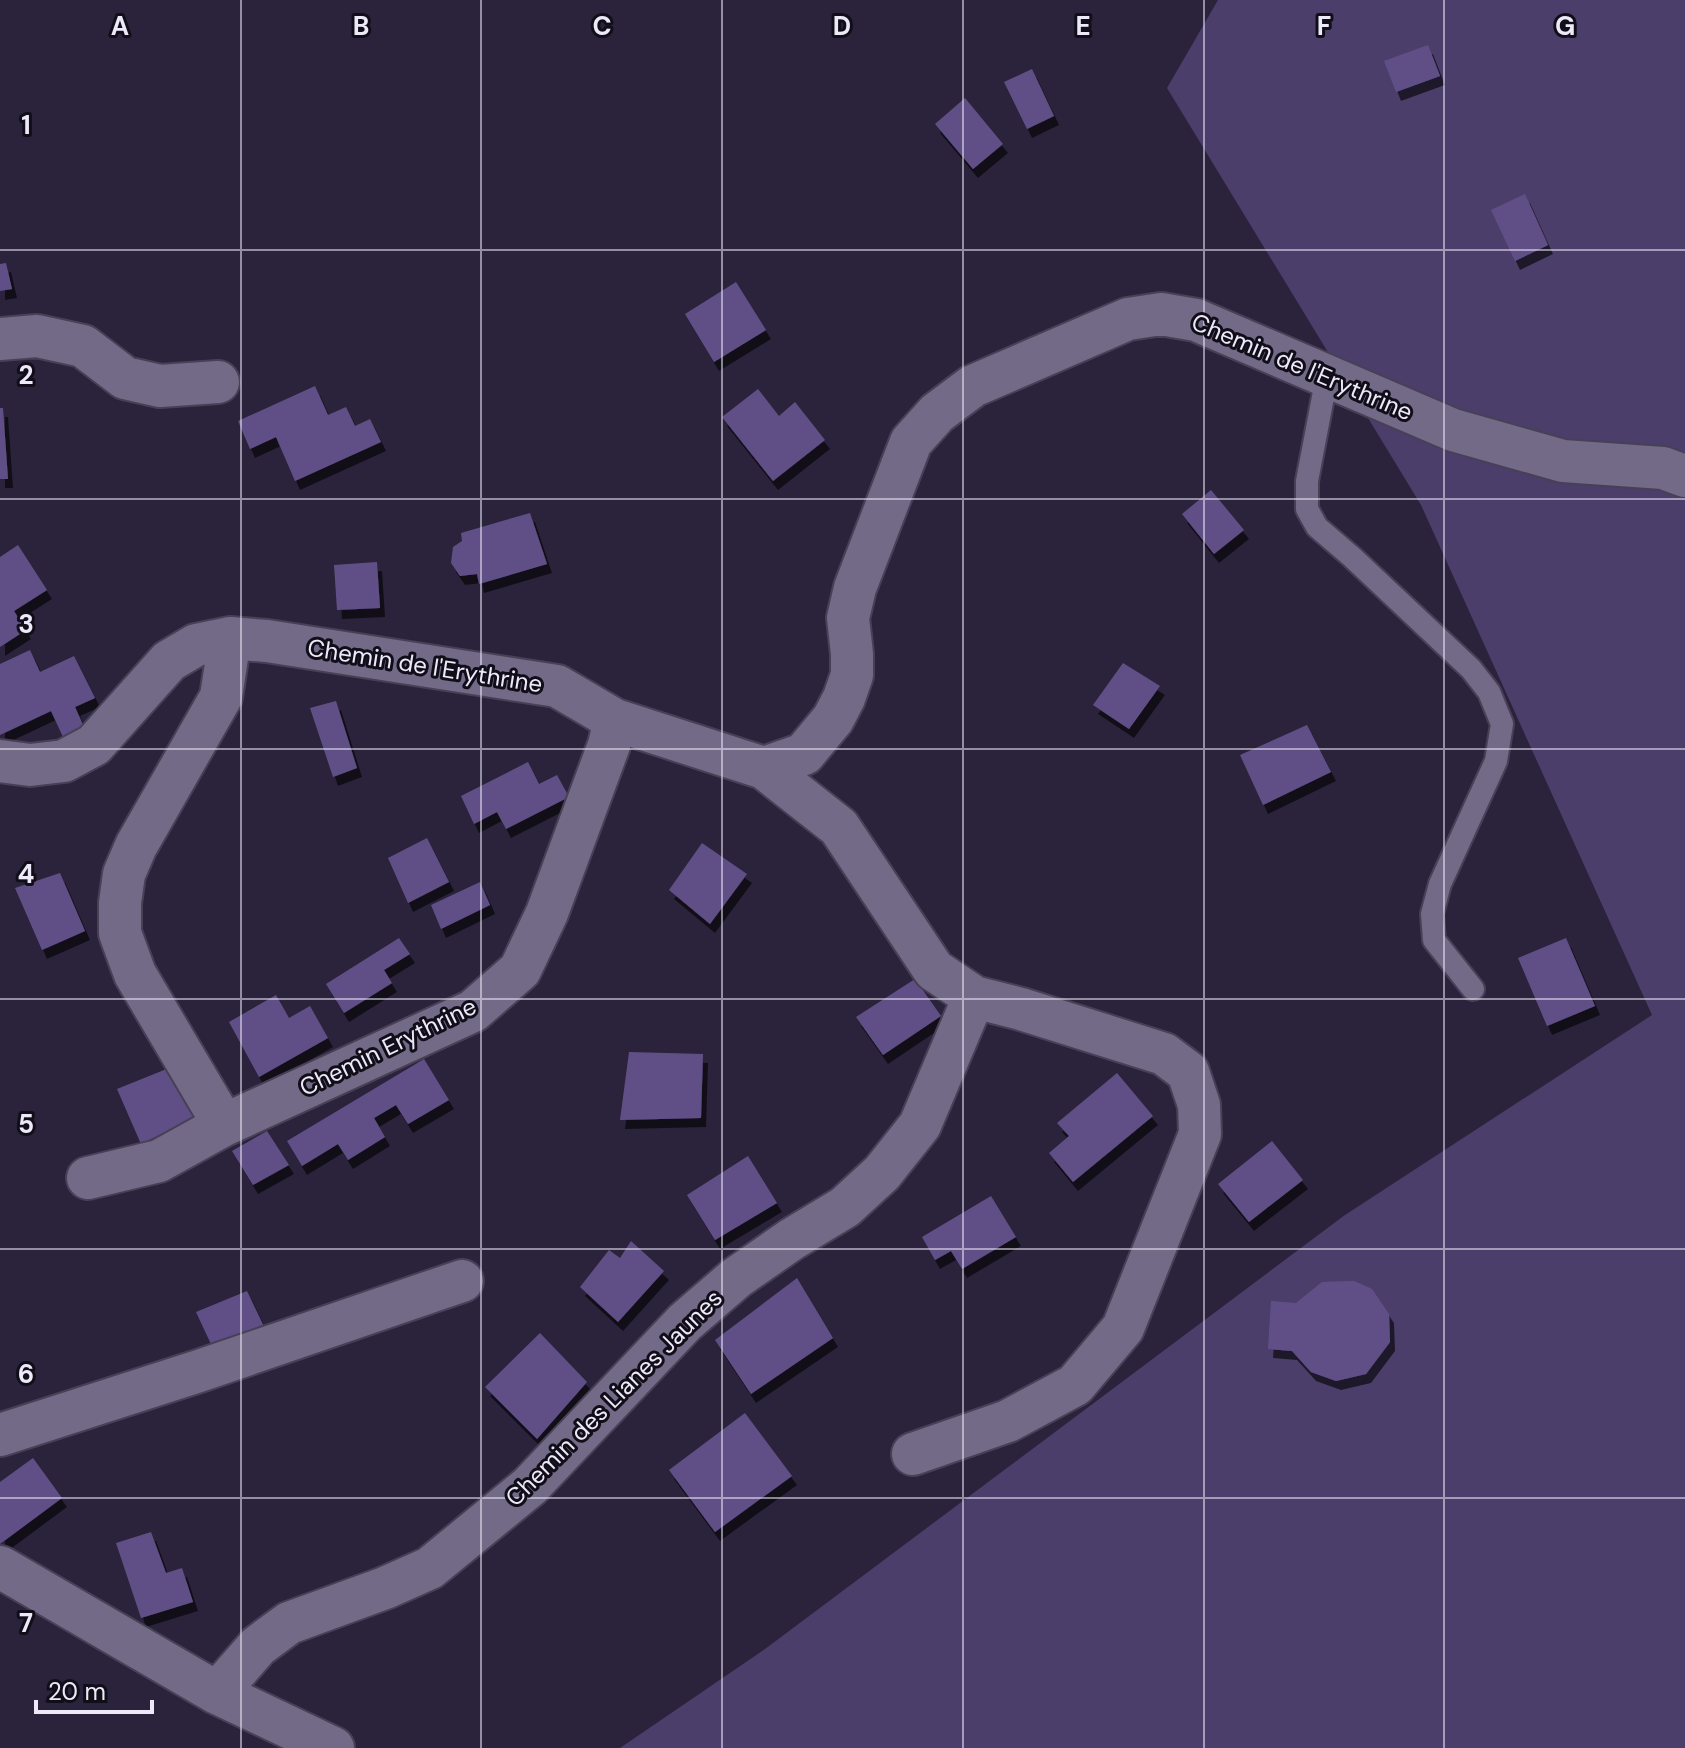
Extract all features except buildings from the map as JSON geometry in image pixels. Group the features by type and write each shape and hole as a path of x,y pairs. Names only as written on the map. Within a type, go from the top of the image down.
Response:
{"street":[{"name":"Chemin de l'Erythrine","path":"0,761 30,765 64,761 94,745 169,661 196,645 230,638 267,641 557,686 615,720 764,768 804,754 833,719 852,675 848,618 855,588 911,442 937,413 973,386 1128,319 1161,314 1196,320 1467,434 1563,461 1663,468 1685,476"},
{"path":"0,339 37,336 83,346 125,378 160,386 218,382"},
{"path":"224,1125 135,974 120,933 120,903 124,874 136,846 221,697 230,638"},
{"name":"Chemin Erythrine","path":"88,1178 159,1161 224,1125 473,1011 520,970 547,913 609,745 615,720"},
{"path":"764,768 839,827 934,970 974,997 1164,1054 1188,1072 1199,1105 1200,1134 1123,1328 1075,1385 1008,1421 913,1454"},
{"name":"Chemin des Lianes Jaunes","path":"217,1693 258,1646 289,1623 430,1568 530,1486 685,1322 736,1278 845,1207 882,1173 920,1125 974,997"},
{"path":"0,1435 462,1281"},
{"path":"0,1567 217,1693 333,1748"}],"lane":[{"path":"1327,376 1307,481 1307,509 1317,527 1471,669 1489,692 1502,724 1496,761 1440,884 1432,914 1434,940 1473,989"}],"shaded area":[{"path":"1218,0 1685,0 1685,1748 620,1748 765,1649 1345,1215 1652,1015 1421,505 1167,88"}]}
